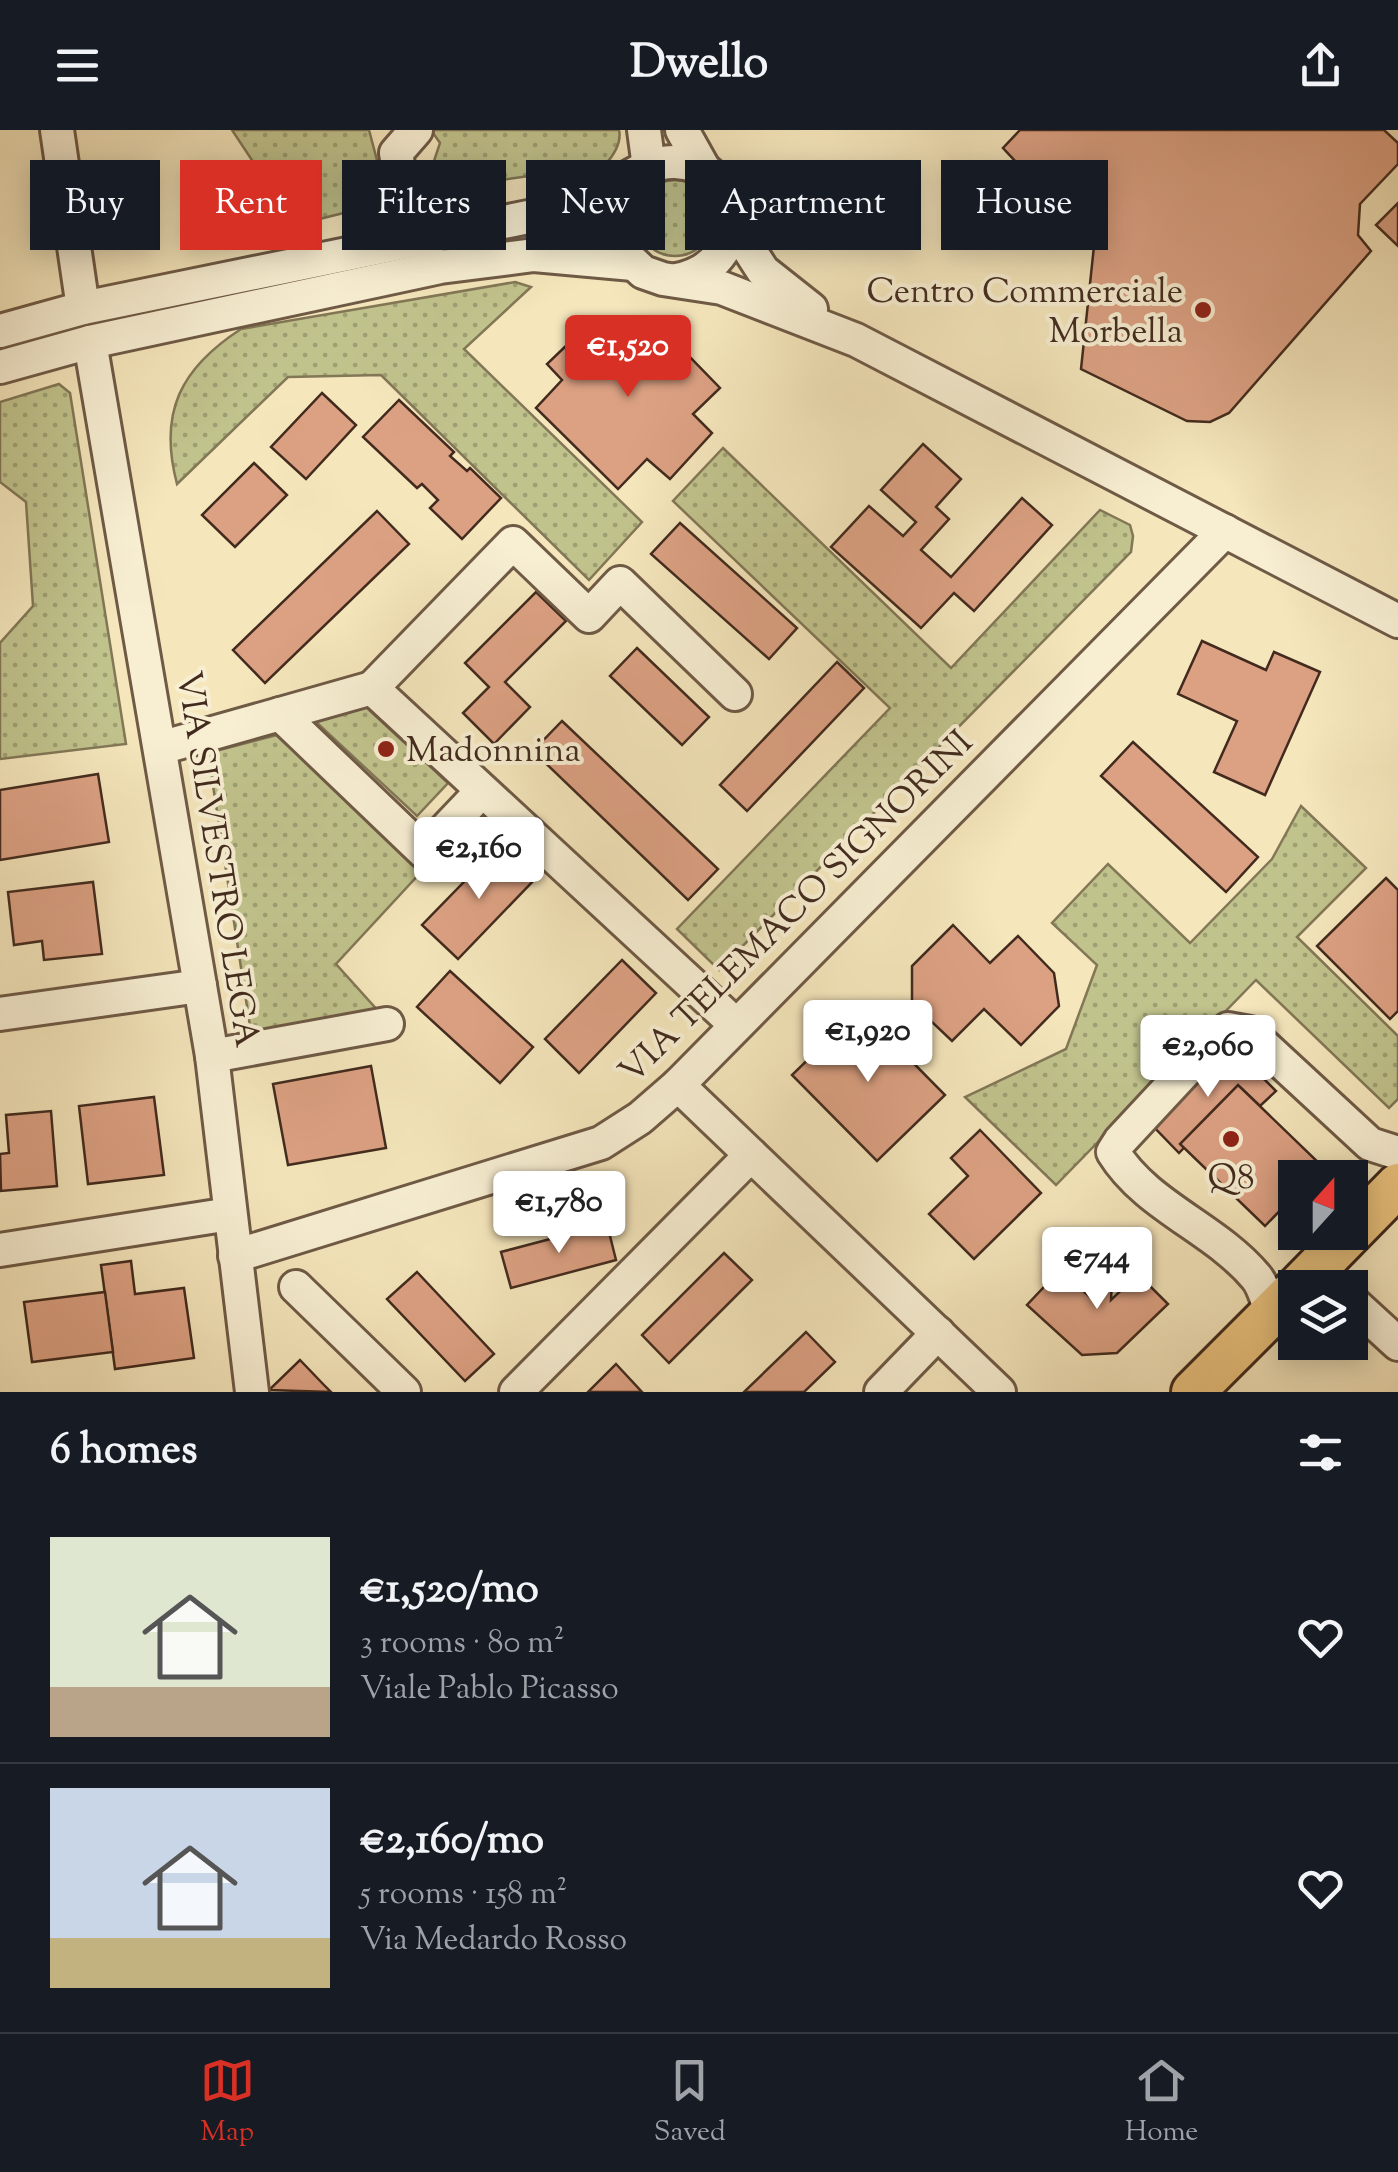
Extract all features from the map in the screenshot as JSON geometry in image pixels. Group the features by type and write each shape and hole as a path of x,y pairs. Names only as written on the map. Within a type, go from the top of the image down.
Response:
{"main road":[{"path":"1320,1270 1398,1185"},
{"path":"1193,1392 1278,1312"}],"street":[{"path":"57,130 83,308"},
{"path":"397,160 396,153 416,130"},
{"path":"643,160 644,130"},
{"path":"682,130 698,160"},
{"path":"0,331 83,308 363,250"},
{"path":"623,250 632,264 653,276 722,288 856,340 1398,621"},
{"path":"677,280 712,265 723,250"},
{"path":"749,250 763,271 856,340"},
{"path":"0,368 90,342 440,267 534,255 632,264"},
{"name":"VIA SILVESTRO LEGA","path":"90,342 212,1056 252,1392"},
{"name":"VIA TELEMACO SIGNORINI","path":"235,1256 601,1143 640,1118 678,1085 1225,531"},
{"path":"160,748 372,688 513,543 589,616 620,583 735,694"},
{"path":"372,688 736,1025"},
{"path":"280,714 424,852 482,791"},
{"path":"0,1014 200,986"},
{"path":"212,1056 387,1024"},
{"path":"1278,1283 1259,1279 1218,1241 1182,1220 1121,1164 1113,1152 1120,1141 1214,1040 1228,1030 1250,1033 1370,1144 1398,1153"},
{"path":"678,1085 1000,1392"},
{"path":"516,1392 751,1155"},
{"path":"0,1250 230,1214"},
{"path":"296,1287 404,1392"},
{"path":"1368,1316 1398,1344"},
{"path":"881,1392 938,1333"}],"green space":[{"path":"232,130 369,130 377,160 342,160 342,213 322,218 322,160 252,160"},
{"path":"431,130 619,130 620,135 608,160 526,160 526,176 506,179 506,160 434,160 440,143"},
{"path":"665,182 685,182 685,250 694,250 675,256 656,250 665,250"},
{"path":"515,282 531,287 464,349 642,522 589,580 381,375 288,377 177,484 171,435 179,394 203,360 241,329"},
{"path":"59,384 70,393 126,744 0,759 0,643 33,606 26,502 0,482 0,402"},
{"path":"723,448 951,668 1100,510 1130,525 1133,536 1131,552 719,970 677,929 890,708 673,501"},
{"path":"365,706 448,783 417,816 315,721"},
{"path":"277,735 421,872 336,964 380,1013 252,1039 208,753"},
{"path":"1301,806 1366,868 1297,937 1398,1036 1398,1099 1389,1108 1256,980 1056,1185 965,1097 1066,1049 1097,965 1052,923 1108,864 1190,943 1272,859"}],"building":[{"name":"Centro Commerciale Morbella","path":"1020,130 1384,130 1398,143 1398,164 1360,204 1358,235 1371,251 1229,413 1210,422 1187,421 1081,369 1094,250 1108,250 1108,160 1014,160 1003,148"},
{"path":"1398,203 1398,246 1376,225"},
{"path":"595,318 613,333 624,319 637,332 643,325 682,349 720,388 693,414 712,433 670,479 647,459 618,489 536,408 562,380 547,364"},
{"path":"322,393 356,425 306,479 271,447"},
{"path":"399,400 454,452 450,456 467,471 470,468 501,498 462,539 430,508 438,500 422,484 417,488 363,437"},
{"path":"923,444 961,479 936,507 949,519 921,550 951,577 1022,498 1052,525 974,611 954,593 921,628 831,547 869,506 903,536 916,522 881,490"},
{"path":"254,463 287,495 235,547 202,515"},
{"path":"377,511 409,544 265,683 233,650"},
{"path":"680,523 797,628 769,659 651,554"},
{"path":"536,592 566,621 505,682 530,707 494,744 463,713 489,687 465,663"},
{"path":"1202,641 1266,670 1274,652 1320,672 1265,795 1214,772 1237,721 1178,694"},
{"path":"637,648 709,717 682,745 610,676"},
{"path":"837,662 864,688 747,811 720,785"},
{"path":"562,721 718,869 688,900 533,751"},
{"path":"1133,742 1258,857 1226,892 1101,776"},
{"path":"98,774 109,842 0,860 0,790"},
{"path":"501,844 536,878 458,959 422,925"},
{"path":"1386,878 1398,890 1398,1011 1390,1019 1317,946"},
{"path":"93,882 102,954 44,960 42,941 14,945 8,892"},
{"path":"953,925 990,963 1018,936 1054,973 1059,1006 1021,1045 984,1009 952,1041 912,1003 912,966"},
{"path":"622,960 656,993 579,1073 545,1039"},
{"path":"450,971 533,1047 500,1083 417,1007"},
{"path":"860,1009 945,1095 877,1161 792,1075"},
{"path":"1239,1054 1276,1091 1260,1106 1241,1088 1179,1153 1150,1123 1210,1063 1220,1073"},
{"path":"371,1066 386,1148 288,1165 273,1084"},
{"path":"1238,1085 1316,1160 1278,1160 1278,1213 1265,1226 1180,1144"},
{"path":"154,1097 164,1175 88,1184 79,1106"},
{"path":"51,1111 57,1186 1,1191 0,1154 9,1153 6,1115"},
{"path":"980,1130 1041,1193 974,1259 929,1214 968,1176 951,1158"},
{"path":"607,1224 616,1260 511,1288 501,1252"},
{"path":"724,1253 752,1280 669,1363 642,1335"},
{"path":"131,1261 135,1294 184,1288 194,1358 115,1369 101,1265"},
{"path":"1060,1270 1091,1298 1093,1277 1112,1279 1111,1300 1138,1274 1168,1304 1117,1353 1082,1355 1027,1305"},
{"path":"417,1272 494,1354 465,1381 387,1299"},
{"path":"105,1292 113,1352 32,1362 24,1302"},
{"path":"806,1332 835,1362 804,1392 744,1392"},
{"path":"300,1360 324,1385 331,1392 269,1390"},
{"path":"616,1364 642,1392 588,1392"}],"place":[{"name":"Centro Commerciale Morbella","path":"1203,310"},
{"name":"Madonnina","path":"386,749"},
{"name":"Q8","path":"1231,1139"}]}
